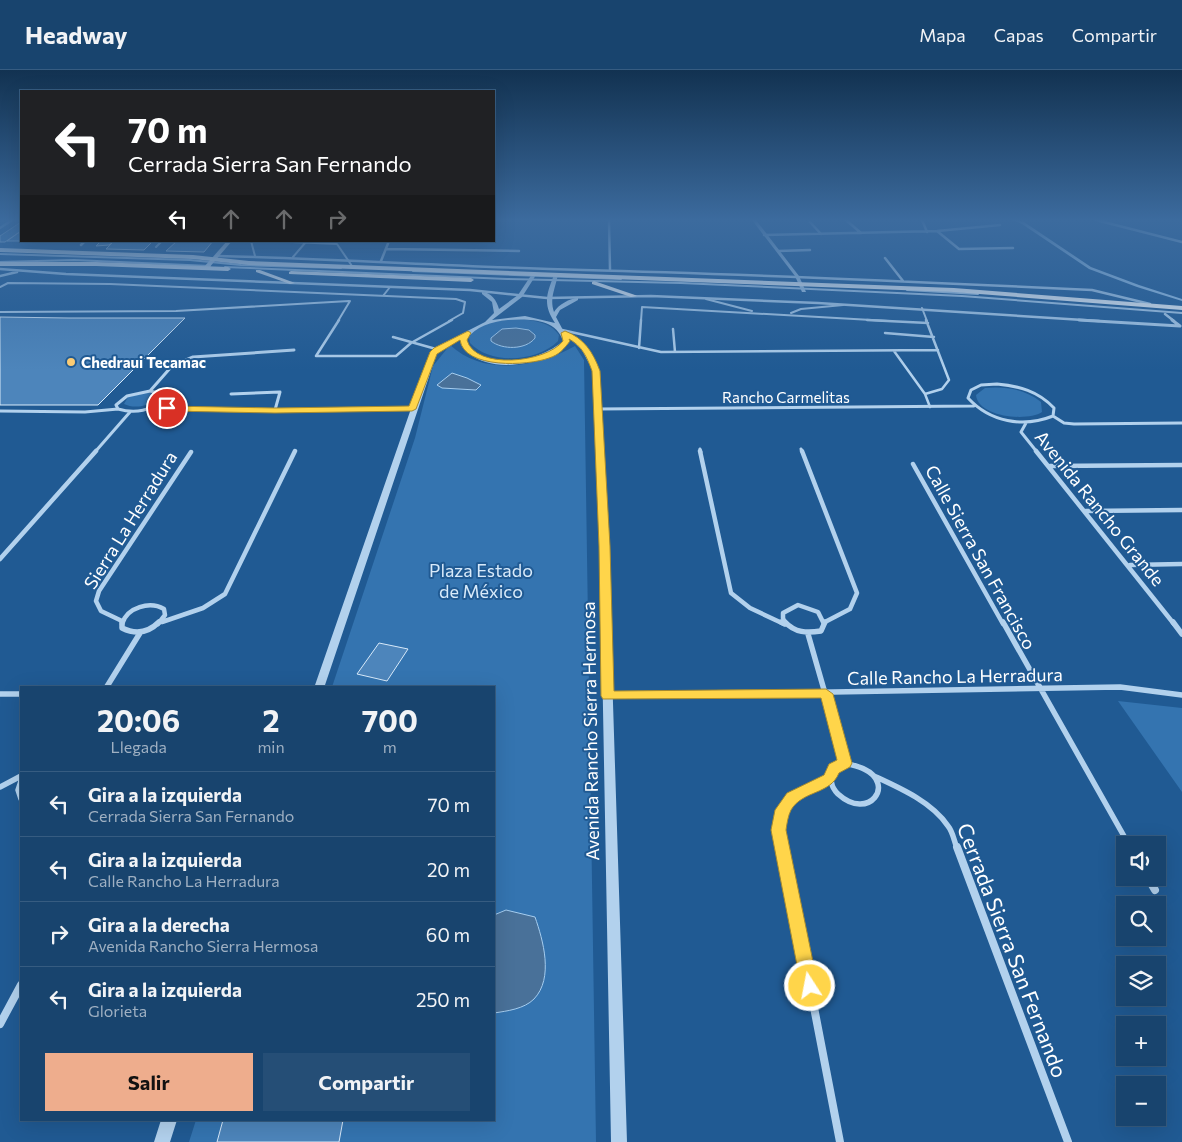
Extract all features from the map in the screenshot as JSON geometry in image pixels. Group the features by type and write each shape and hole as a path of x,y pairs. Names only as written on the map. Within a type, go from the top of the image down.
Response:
{"main road":[{"path":"253,270 292,283"},
{"path":"469,270 533,276"},
{"path":"258,271 556,277 644,275 1164,314 1180,312"},
{"path":"556,277 594,283 1016,294 1154,306 1180,312"},
{"path":"594,283 633,296"}],"street":[{"path":"12,270 66,274 470,290 484,293 547,298 576,299 604,296 633,296 847,304 1181,327"},
{"path":"320,686 412,409 436,350 468,333 497,314 520,296 533,276 556,277 603,270"},
{"path":"616,270 644,275 678,271 1102,291 1154,306"},
{"path":"792,270 803,287"},
{"path":"894,270 903,281"},
{"path":"0,276 24,271"},
{"path":"547,298 556,277"},
{"path":"484,293 497,304 497,314"},
{"name":"Avenida Rancho Sierra Hermosa","path":"547,298 553,318 562,331 578,341 590,354 596,371 604,546 620,1142"},
{"path":"553,318 558,309 576,299"},
{"path":"1164,314 1181,327"},
{"path":"468,333 463,340 465,348 474,355 507,362 528,361 546,357 560,350 566,341 562,331 545,322 525,318 503,319 483,324"},
{"path":"150,391 172,366 193,357 294,350"},
{"path":"981,385 1006,385 1033,391 1047,399 1054,408 1052,416 1042,421 1026,423 1006,420 988,414 974,406 968,398 971,390 981,385"},
{"path":"118,409 116,405 120,400 134,393 150,391 163,394 164,398 153,407"},
{"path":"231,394 280,392 275,410"},
{"name":"Rancho Carmelitas","path":"598,409 974,406"},
{"path":"0,412 85,412 118,409 130,412 153,407 180,410 412,409"},
{"path":"0,559 130,412"},
{"path":"1052,416 1064,422 1074,424 1182,423"},
{"name":"Avenida Rancho Grande","path":"1026,423 1021,432 1130,565 1182,634"},
{"path":"700,449 731,593 743,605 755,612 786,624 795,631 808,634 820,630 825,622 849,611 856,603 858,592 801,448"},
{"path":"107,686 140,633 152,629 162,622 193,614 214,604 225,594 295,451"},
{"name":"Sierra La Herradura","path":"140,633 129,633 122,628 122,621 101,611 96,602 99,591 191,452"},
{"name":"Calle Sierra San Francisco","path":"913,464 1124,836"},
{"path":"1050,466 1182,465"},
{"path":"1086,511 1182,510"},
{"path":"1130,565 1182,564"},
{"path":"122,621 127,614 136,608 157,605 164,609 165,615 162,622"},
{"path":"786,624 782,618 784,611 789,607 798,605 816,610 823,616 825,622"},
{"path":"1175,626 1182,625"},
{"path":"808,634 845,763"},
{"name":"Calle Rancho La Herradura","path":"608,696 826,694 1120,687 1182,695"},
{"path":"0,694 20,694"},
{"path":"845,763 861,766 874,776 880,785 879,794 874,802 864,805 840,798 833,788 830,779 834,769 845,763"},
{"name":"Cerrada Sierra San Fernando","path":"874,776 912,793 936,811 949,827 1068,1142"},
{"path":"0,787 20,777"},
{"path":"830,779 792,798 783,810 779,830 840,1142"},
{"path":"20,784 18,790 20,796"},
{"path":"1153,886 1155,890"},
{"path":"0,1024 20,987"},
{"path":"162,1142 169,1121"}],"lane":[{"path":"396,270 533,276"},
{"path":"396,270 533,276"},
{"path":"62,283 66,274"},
{"path":"556,277 803,287 1021,299 1180,312"},
{"path":"0,287 8,283 62,283 456,299 465,302 463,313 411,343 396,356 316,356 354,295"},
{"path":"383,296 390,287"},
{"path":"704,298 756,312"},
{"path":"0,312 176,311 349,301"},
{"path":"789,314 801,309 847,304"},
{"path":"640,348 642,308 756,312 928,323"},
{"path":"922,308 950,380 942,389 925,394"},
{"path":"673,329 675,352"},
{"path":"562,331 640,348 675,352 938,350"},
{"path":"885,333 934,337"},
{"path":"393,337 436,350"},
{"path":"894,351 925,394 930,407"}],"green space":[{"path":"520,319 542,323 551,327 559,335 558,341 539,353 527,357 514,358 501,358 489,355 470,343 469,337 485,325 492,322"},
{"name":"Plaza Estado de México","path":"450,345 464,355 479,362 495,365 528,363 544,359 575,346 584,360 596,1142 189,1142 196,1121 495,1121 495,686 332,686 415,438 433,366"},
{"path":"985,388 1007,388 1022,391 1041,402 1042,412 1026,417 1004,416 994,413 979,402 976,395"},
{"path":"148,392 156,396 154,400 146,405 137,407 124,404 128,397"},
{"path":"1118,701 1182,708 1182,792"}],"shaded area":[{"path":"516,328 529,330 535,335 535,338 520,347 501,346 491,341 491,338 502,329"},
{"path":"452,373 481,385 476,390 442,388 437,385"},
{"path":"506,910 535,917 541,937 545,970 544,981 534,999 520,1007 495,1013 495,915"}],"building":[{"name":"Chedraui Tecamac","path":"0,317 185,318 98,405 0,405"},
{"path":"379,643 408,649 387,681 357,674"},
{"path":"223,1121 343,1121 339,1142 217,1142"}],"waterway":[{"path":"1095,270 1182,300"}],"place":[{"name":"Chedraui Tecamac","path":"71,362"}],"route":[{"path":"167,408 180,410 412,409 433,354 436,350 468,333 463,340 465,348 474,355 489,360 507,362 528,361 546,357 560,350 566,341 565,333 578,341 590,354 596,371 604,546 608,696 826,694 845,763 834,769 830,779 792,798 783,810 779,830 810,986"}]}
